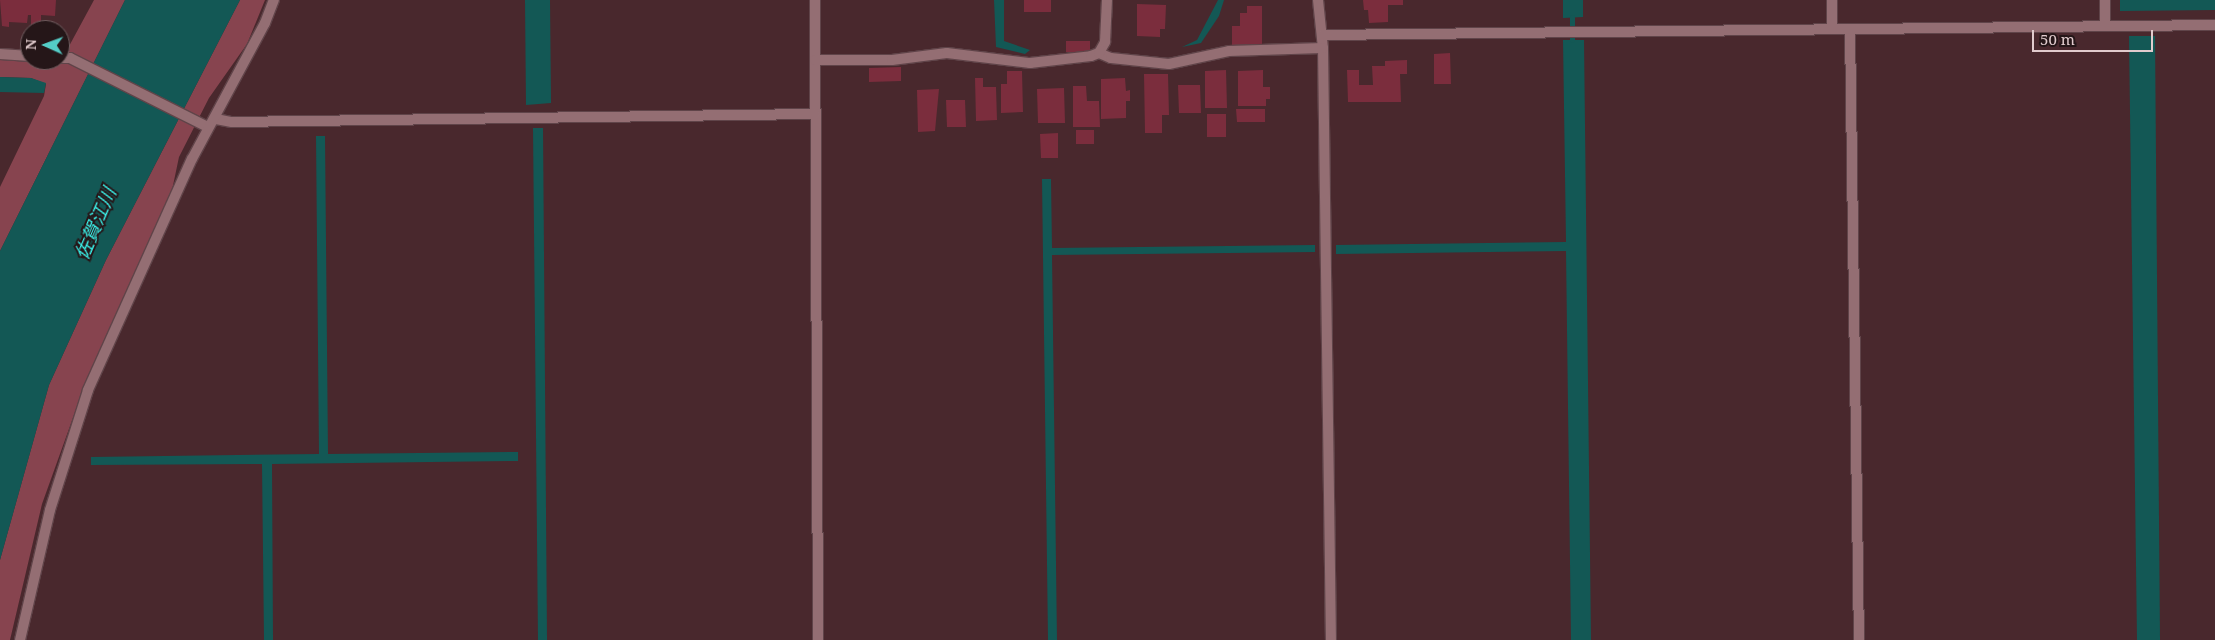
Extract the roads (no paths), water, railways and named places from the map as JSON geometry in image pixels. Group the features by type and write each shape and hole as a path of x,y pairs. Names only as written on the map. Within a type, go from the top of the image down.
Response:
{"street":[{"path":"20,640 26,603 50,510 88,390 208,127 216,119 274,0"},
{"path":"815,0 818,640"},
{"path":"1099,53 1105,42 1107,0"},
{"path":"1318,0 1322,35 1331,640"},
{"path":"1832,0 1832,28"},
{"path":"2105,0 2105,26"},
{"path":"1322,35 2215,24"},
{"path":"1850,29 1859,640"},
{"path":"815,60 892,60 947,53 1030,63 1072,60 1099,53 1111,58 1169,64 1229,51 1322,48"},
{"path":"0,54 20,55"},
{"path":"70,60 208,127"},
{"path":"216,119 232,122 815,114"}],"water":[{"name":"佐賀江川","path":"125,0 240,0 106,260 49,385 0,560 0,251"},
{"path":"525,0 550,0 551,103 526,105"},
{"path":"994,0 1004,0 1004,41 1030,50 1025,54 996,47"},
{"path":"1218,0 1224,0 1219,16 1201,43 1182,47 1197,40"},
{"path":"1563,0 1583,0 1583,17 1563,18"},
{"path":"2120,0 2215,0 2215,10 2120,11"},
{"path":"2129,36 2155,36 2160,640 2137,640"},
{"path":"1563,40 1584,40 1591,640 1571,640 1566,251 1336,254 1336,245 1566,242"},
{"path":"0,77 31,78 46,83 44,93 0,92"},
{"path":"533,128 543,128 547,640 538,640"},
{"path":"316,136 325,136 328,454 518,452 518,461 272,464 273,640 264,640 262,464 91,465 91,457 319,454"},
{"path":"1042,179 1051,179 1052,248 1315,245 1315,252 1052,255 1057,640 1048,640"}],"waterway":[{"path":"1572,17 1572,40"}]}
